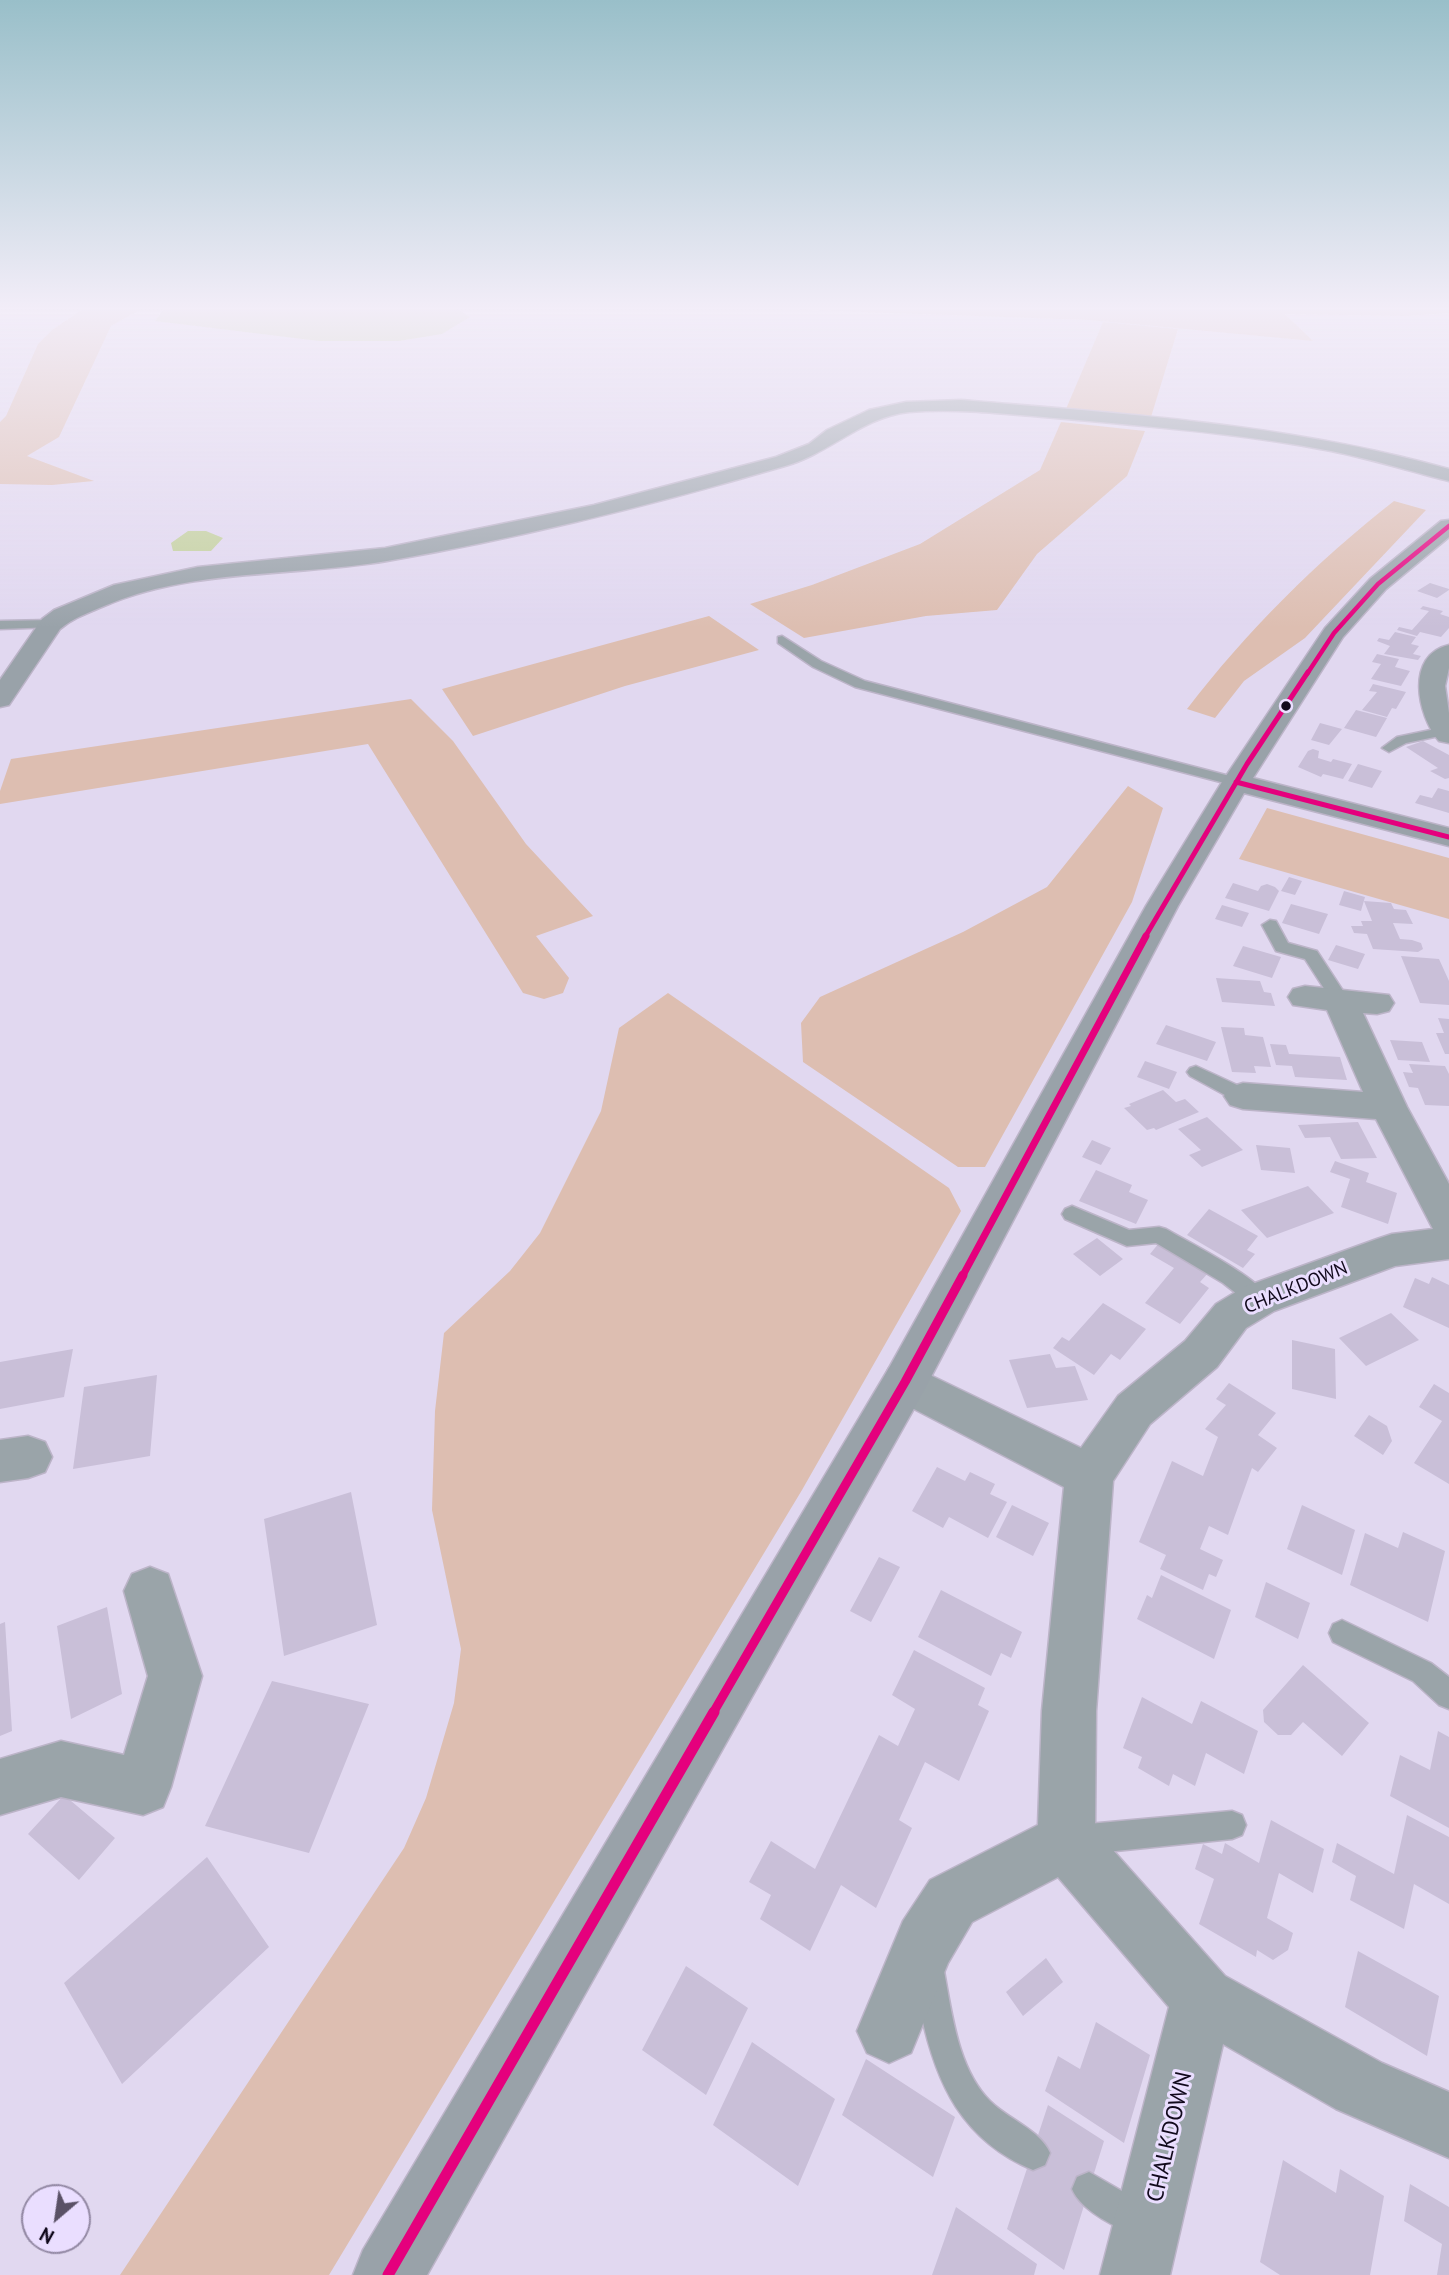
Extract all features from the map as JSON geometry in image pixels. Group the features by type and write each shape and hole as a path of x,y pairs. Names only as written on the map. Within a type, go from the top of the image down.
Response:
{"street":[{"path":"0,699 51,624 62,615 122,590 198,575 386,555 596,511 783,461 816,448 858,421 872,415"},
{"path":"1063,415 1291,438 1395,457 1449,475"},
{"path":"388,2275 905,1382 1162,906 1236,782 1334,633 1378,584 1449,526"},
{"path":"1444,665 1432,685 1434,707 1447,733"},
{"path":"1236,782 1449,837"},
{"path":"1323,998 1377,1003"},
{"path":"1323,998 1388,1107 1449,1221"},
{"path":"1253,1103 1388,1107"},
{"name":"CHALKDOWN","path":"1088,1476 1134,1410 1201,1354 1231,1316 1259,1299 1392,1250 1449,1243"},
{"path":"905,1382 1088,1476 1069,1711 1066,1841 1203,1998 1359,2086 1449,2124"},
{"path":"0,1787 61,1769 143,1787 174,1676 150,1591"},
{"path":"889,2031 925,1943 951,1901 1066,1841"},
{"name":"CHALKDOWN","path":"1142,2251 1203,1998"}],"lane":[{"path":"0,625 51,624"},
{"path":"782,640 817,664 860,684 1236,782"},
{"path":"1389,748 1402,740 1447,733"},
{"path":"1270,925 1282,947 1311,956 1323,998"},
{"path":"1196,1072 1253,1103"},
{"path":"1072,1214 1127,1238 1159,1235 1230,1277 1259,1299"},
{"path":"1342,1633 1422,1672 1449,1695"},
{"path":"1066,1841 1232,1825"},
{"path":"925,1943 939,2030 954,2071 974,2108 1004,2135 1033,2153"},
{"path":"1089,2189 1142,2251"}],"shaded area":[{"path":"69,415 59,437 27,456 94,481 52,485 0,484 0,422 6,416"},
{"path":"1061,422 1145,431 1127,476 1037,554 997,610 926,616 804,638 750,604 812,585 920,544 1040,470"},
{"path":"1394,501 1426,510 1305,638 1244,681 1215,718 1187,709 1258,625 1337,548"},
{"path":"188,531 206,531 223,538 211,551 173,551 171,543"},
{"path":"709,616 759,650 625,686 473,736 442,689"},
{"path":"411,699 453,741 526,844 593,916 536,936 569,978 563,993 544,999 523,993 368,744 0,804 0,791 11,759"},
{"path":"1128,786 1163,808 1132,902 985,1167 958,1167 803,1062 801,1023 820,997 963,932 1047,887"},
{"path":"1267,808 1449,858 1449,919 1239,859"},
{"path":"668,993 949,1188 961,1211 802,1490 329,2275 120,2275 404,1848 426,1798 454,1703 461,1649 432,1510 435,1411 444,1333 510,1271 540,1233 601,1111 619,1028"}],"building":[{"path":"1430,583 1449,590 1437,598 1417,591"},
{"path":"1423,606 1443,611 1440,614 1449,617 1449,628 1441,637 1420,632 1417,636 1397,630 1399,627 1412,630 1429,611 1420,609"},
{"path":"1395,632 1416,637 1411,644 1419,646 1413,654 1421,656 1418,660 1384,654 1390,646 1377,641 1379,638 1389,640"},
{"path":"1377,654 1399,659 1395,667 1410,671 1401,686 1371,679 1381,664 1372,662"},
{"path":"1373,684 1406,692 1396,709 1392,708 1387,717 1362,710 1377,692 1369,691"},
{"path":"1356,710 1387,718 1376,737 1344,728"},
{"path":"1320,723 1342,729 1329,745 1311,740"},
{"path":"1423,741 1449,755 1449,778 1445,779 1430,771 1438,768 1406,747"},
{"path":"1308,751 1319,751 1318,758 1352,764 1343,779 1323,774 1321,777 1298,767"},
{"path":"1358,764 1382,771 1372,788 1348,781"},
{"path":"1438,788 1449,791 1449,813 1415,803 1420,795 1432,798"},
{"path":"1289,877 1302,881 1295,895 1281,891"},
{"path":"1233,883 1258,891 1261,886 1267,884 1279,891 1269,911 1225,898"},
{"path":"1344,891 1365,897 1361,911 1339,905"},
{"path":"1364,901 1391,903 1394,909 1406,910 1413,924 1393,923 1400,939 1421,943 1423,949 1418,952 1373,949 1367,934 1354,933 1351,926 1363,926 1361,921 1372,921"},
{"path":"1291,904 1328,914 1319,934 1282,923"},
{"path":"1222,905 1249,913 1242,927 1215,919"},
{"path":"1336,945 1365,954 1358,969 1328,960"},
{"path":"1243,946 1281,957 1272,978 1233,966"},
{"path":"1401,956 1439,959 1449,981 1449,1005 1420,1003"},
{"path":"1216,978 1260,981 1264,992 1271,993 1275,1006 1222,1002"},
{"path":"1438,1018 1449,1019 1449,1054 1445,1054 1436,1033 1444,1033"},
{"path":"1166,1025 1216,1042 1207,1061 1156,1044"},
{"path":"1221,1027 1244,1028 1245,1035 1263,1037 1271,1067 1254,1066 1256,1073 1232,1072"},
{"path":"1390,1040 1422,1042 1430,1062 1398,1060"},
{"path":"1270,1044 1286,1045 1289,1054 1340,1057 1347,1080 1295,1077 1292,1066 1276,1065"},
{"path":"1145,1061 1177,1072 1169,1089 1137,1077"},
{"path":"1409,1064 1445,1066 1449,1074 1449,1106 1425,1105 1418,1088 1409,1087 1403,1072 1413,1073"},
{"path":"1163,1090 1176,1102 1185,1099 1199,1112 1156,1130 1147,1130 1124,1108"},
{"path":"1207,1117 1243,1150 1202,1167 1189,1155 1201,1150 1178,1129"},
{"path":"1358,1122 1377,1158 1341,1159 1330,1137 1305,1138 1298,1125"},
{"path":"1092,1140 1111,1148 1101,1165 1082,1157"},
{"path":"1256,1145 1290,1148 1295,1173 1261,1170"},
{"path":"1335,1161 1369,1173 1366,1182 1397,1193 1388,1224 1341,1207 1350,1179 1330,1172"},
{"path":"1096,1170 1132,1185 1129,1192 1148,1200 1136,1224 1079,1201"},
{"path":"1308,1186 1334,1213 1267,1238 1241,1210"},
{"path":"1209,1209 1258,1236 1247,1250 1255,1254 1243,1268 1187,1235"},
{"path":"1097,1238 1123,1259 1100,1276 1073,1254"},
{"path":"1159,1243 1209,1272 1200,1282 1209,1288 1180,1324 1145,1303 1174,1268 1150,1254"},
{"path":"1432,1277 1449,1285 1449,1328 1403,1307 1415,1278 1429,1284"},
{"path":"1103,1303 1146,1329 1120,1360 1111,1354 1094,1375 1053,1348 1062,1337 1069,1341"},
{"path":"1391,1313 1419,1340 1366,1366 1339,1338"},
{"path":"1292,1340 1335,1349 1336,1399 1292,1389"},
{"path":"73,1349 64,1397 0,1409 0,1362"},
{"path":"1050,1354 1056,1368 1075,1366 1088,1400 1027,1408 1009,1360"},
{"path":"157,1375 150,1456 73,1469 84,1387"},
{"path":"1229,1383 1276,1413 1258,1435 1277,1448 1258,1472 1252,1468 1228,1535 1209,1526 1200,1549 1223,1560 1216,1577 1209,1574 1203,1590 1160,1569 1166,1555 1139,1542 1172,1461 1203,1476 1218,1437 1205,1429 1226,1405 1216,1399"},
{"path":"1434,1384 1449,1393 1449,1484 1414,1463 1442,1421 1419,1407"},
{"path":"1369,1415 1387,1426 1392,1441 1383,1455 1354,1436"},
{"path":"937,1467 965,1481 970,1472 995,1484 990,1494 1007,1502 988,1538 949,1517 943,1528 912,1511"},
{"path":"351,1492 377,1625 284,1656 264,1519"},
{"path":"1012,1505 1049,1523 1033,1556 996,1537"},
{"path":"1302,1505 1355,1530 1342,1575 1287,1549"},
{"path":"1403,1532 1445,1551 1428,1622 1350,1585 1365,1533 1398,1548"},
{"path":"879,1557 900,1567 871,1622 850,1611"},
{"path":"1161,1575 1231,1610 1214,1659 1137,1619 1147,1595 1152,1598"},
{"path":"1266,1582 1310,1603 1298,1639 1255,1617"},
{"path":"941,1590 1022,1632 1011,1658 1001,1653 991,1676 918,1637"},
{"path":"107,1607 122,1694 71,1719 57,1626"},
{"path":"5,1622 12,1731 0,1736 0,1624"},
{"path":"914,1650 985,1688 978,1705 989,1711 959,1781 925,1762 899,1820 912,1828 876,1908 841,1885 810,1951 760,1919 771,1895 749,1882 771,1841 815,1869 879,1735 898,1746 915,1709 892,1695"},
{"path":"1303,1665 1369,1723 1342,1756 1303,1722 1291,1735 1278,1735 1264,1722 1263,1710"},
{"path":"272,1681 369,1704 309,1853 205,1826"},
{"path":"1142,1697 1192,1724 1201,1701 1258,1731 1244,1774 1206,1753 1195,1786 1173,1774 1169,1786 1138,1768 1142,1757 1123,1748"},
{"path":"1438,1731 1449,1737 1449,1828 1390,1796 1400,1755 1430,1770"},
{"path":"64,1795 115,1838 79,1880 28,1834"},
{"path":"1407,1815 1449,1837 1449,1904 1414,1884 1404,1929 1350,1900 1356,1876 1332,1862 1337,1843 1394,1874"},
{"path":"1271,1820 1324,1849 1313,1893 1279,1873 1267,1918 1293,1933 1288,1950 1273,1960 1257,1950 1256,1957 1199,1924 1214,1879 1195,1869 1203,1844 1222,1854 1225,1843 1259,1863"},
{"path":"207,1857 269,1947 122,2084 64,1983"},
{"path":"1358,1951 1439,1996 1427,2056 1345,2007"},
{"path":"1046,1958 1063,1982 1023,2016 1006,1992"},
{"path":"686,1966 748,2008 706,2095 642,2050"},
{"path":"1096,2022 1150,2055 1124,2143 1045,2091 1058,2056 1080,2069"},
{"path":"752,2042 835,2099 798,2186 713,2125"},
{"path":"866,2059 955,2117 933,2177 842,2115"},
{"path":"1048,2105 1104,2141 1064,2270 1007,2229"},
{"path":"1283,2160 1336,2193 1340,2169 1384,2196 1370,2275 1280,2275 1260,2262"},
{"path":"1410,2184 1449,2207 1449,2275 1437,2275 1442,2244 1404,2221"},
{"path":"956,2207 1037,2264 1034,2275 932,2275"}],"transit line":[{"path":"388,2275 905,1382 1162,906 1247,764 1334,633 1378,584 1449,526"},
{"path":"1236,782 1449,837"}]}
